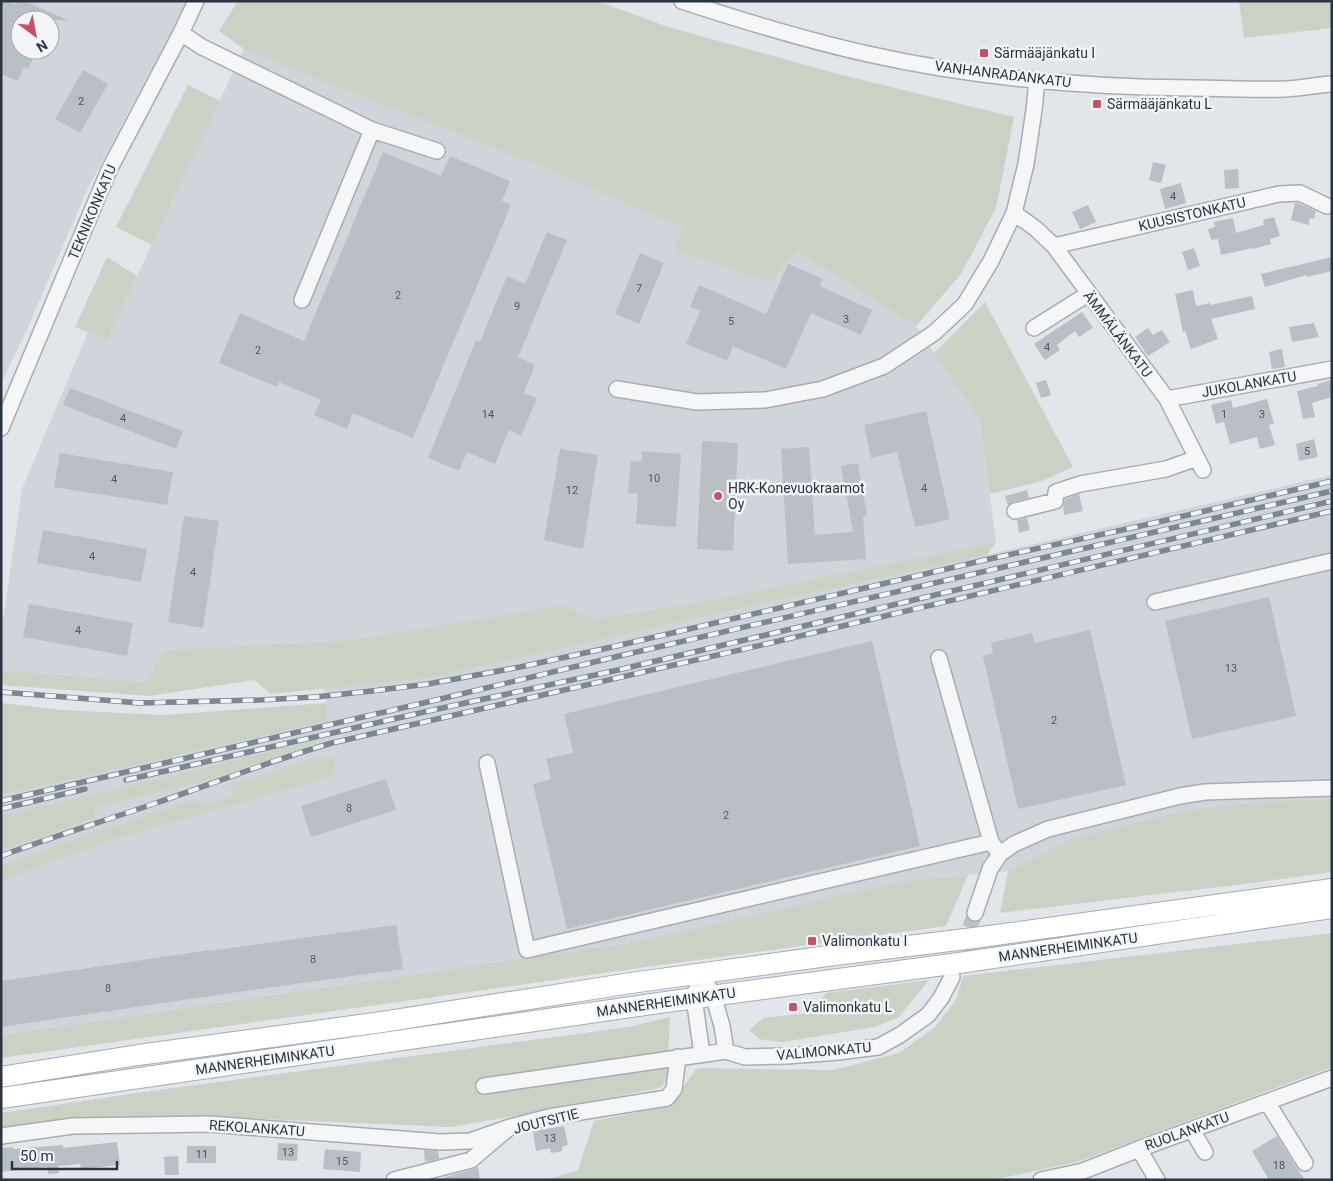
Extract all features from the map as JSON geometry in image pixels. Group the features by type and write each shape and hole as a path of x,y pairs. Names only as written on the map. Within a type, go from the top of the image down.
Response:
{"main road":[{"name":"MANNERHEIMINKATU","path":"1,1077 138,1055 382,1022 632,983 1332,889"},
{"name":"MANNERHEIMINKATU","path":"1,1098 703,997 959,963 1332,908"}],"street":[{"name":"TEKNIKONKATU","path":"1,428 109,170 196,1"},
{"name":"VANHANRADANKATU","path":"682,1 746,22 862,53 1037,81 1145,87 1287,89 1332,84"},
{"path":"181,33 202,47 372,130 437,151"},
{"path":"617,388 697,402 765,400 823,389 884,366 934,332 965,304 991,261 1014,213 1026,164 1037,81"},
{"path":"302,300 372,130"},
{"name":"KUUSISTONKATU","path":"1054,246 1279,194 1300,193 1328,206"},
{"name":"ÄMMÄLÄNKATU","path":"1014,213 1035,228 1054,246 1167,399 1200,464 1080,484 1056,492 1055,501 1015,510"},
{"path":"1034,328 1088,294"},
{"name":"JUKOLANKATU","path":"1167,399 1332,369"},
{"path":"1155,602 1332,561"},
{"path":"938,658 996,848 975,913"},
{"path":"487,763 527,950 1014,844 1048,829 1180,796 1205,792 1332,788"},
{"path":"700,974 703,997 702,1054"},
{"name":"VALIMONKATU","path":"484,1086 726,1051 745,1057 787,1056 878,1047 900,1035 928,1014 941,998 952,977"},
{"path":"703,997 722,1026 726,1051"},
{"name":"JOUTSITIE","path":"394,1180 471,1160 510,1127 549,1117 667,1098 674,1089 678,1057"},
{"name":"RUOLANKATU","path":"1041,1180 1085,1175 1139,1149 1332,1078"},
{"path":"1267,1102 1305,1162"},
{"name":"REKOLANKATU","path":"1,1136 73,1126 210,1124 440,1142 470,1141 510,1127"},
{"path":"1192,1130 1205,1152"},
{"path":"1139,1149 1157,1180"}],"shaded area":[{"path":"1,1 188,1 88,188 29,325 1,384"},
{"path":"244,49 542,167 684,228 674,250 797,251 916,326 980,421 996,542 701,602 595,619 562,605 351,640 165,650 146,682 1,670 1,623 4,614 22,489 88,332 107,340"},
{"path":"1332,475 1332,799 1269,801 1073,838 1008,871 903,881 635,942 1,1035 1,881 109,841 336,776 334,757 317,756 230,785 232,795 209,804 191,800 1,865 1,851 96,818 95,807 199,783 315,745 316,741 1,815 1,795 328,720 324,688 429,678 987,555"}],"green space":[{"path":"238,1 597,1 668,27 838,74 1014,117 996,208 961,274 916,326 797,251 771,282 674,249 684,228 542,167 244,49 219,31"},
{"path":"1239,1 1332,1 1332,28 1244,38"},
{"path":"188,85 220,101 152,245 116,227"},
{"path":"107,257 137,276 107,340 75,327"},
{"path":"985,302 1073,467 1042,481 990,494 980,421 934,353"},
{"path":"996,542 987,555 429,678 271,694 254,680 149,696 1,685 1,670 146,682 165,650 351,640 562,605 595,619 701,602"},
{"path":"1,703 62,710 163,715 326,703 328,721 1,795"},
{"path":"316,740 316,744 199,783 95,807 96,818 1,851 1,815 181,774"},
{"path":"317,756 334,757 336,776 109,841 1,881 1,865 191,800 209,804 232,795 230,785"},
{"path":"1332,799 1332,872 1000,913 1008,871 1073,838 1189,810 1269,801"},
{"path":"968,875 946,926 1,1058 1,1035 635,942 903,881"},
{"path":"1332,933 1332,1067 1077,1162 992,1180 545,1180 578,1170 594,1121 670,1106 697,1068 833,1070 899,1053 934,1028 956,1000 963,976"},
{"path":"929,980 899,1017 875,1027 782,1042 759,1039 749,1030 763,1018 810,1013 826,993"},
{"path":"670,1017 667,1081 659,1088 450,1127 200,1116 75,1118 1,1128 1,1113 629,1027"}],"building":[{"path":"1,1 7,1 16,5 17,1 24,1 45,10 10,10 10,60 32,60 28,69 24,67 18,81 1,74"},
{"path":"83,70 108,84 80,133 55,119"},
{"path":"383,152 441,176 450,156 510,181 502,201 511,205 413,438 353,413 347,429 314,415 321,400 279,382 277,387 219,363 240,313 304,341"},
{"path":"1153,162 1166,165 1161,183 1149,180"},
{"path":"1238,169 1239,188 1225,189 1224,170"},
{"path":"1181,183 1186,203 1165,209 1160,189"},
{"path":"1295,203 1316,211 1314,219 1310,218 1309,225 1291,220"},
{"path":"1088,205 1096,222 1080,229 1072,212"},
{"path":"1274,217 1280,236 1270,239 1271,244 1221,255 1218,239 1211,240 1208,229 1215,227 1214,222 1233,218 1236,233 1264,225 1263,220"},
{"path":"547,232 567,240 518,357 535,365 524,393 537,398 521,436 509,430 495,464 467,452 459,471 428,458 476,340 480,342 507,276 525,284"},
{"path":"1194,248 1200,266 1188,270 1182,252"},
{"path":"640,253 664,263 639,324 615,314"},
{"path":"1332,257 1332,271 1307,277 1307,275 1265,287 1261,274"},
{"path":"788,264 823,279 820,286 872,310 861,335 811,313 786,369 733,346 727,361 686,344 700,311 690,307 699,285 766,314"},
{"path":"1193,290 1196,306 1252,296 1255,309 1211,319 1218,339 1191,349 1185,331 1183,332 1175,294"},
{"path":"1082,312 1093,328 1079,337 1075,331 1057,345 1060,350 1045,360 1034,344"},
{"path":"1314,323 1319,337 1292,342 1289,327"},
{"path":"1148,328 1153,335 1162,330 1170,342 1148,356 1135,337"},
{"path":"1282,349 1285,367 1272,369 1269,352"},
{"path":"1046,380 1051,395 1041,398 1036,383"},
{"path":"1330,380 1332,397 1312,403 1315,417 1303,419 1297,391 1318,386 1318,384"},
{"path":"70,388 183,431 176,449 63,405"},
{"path":"1267,399 1274,424 1269,425 1275,445 1260,449 1257,437 1230,444 1224,422 1216,424 1211,405 1231,400 1233,408"},
{"path":"926,411 950,519 915,527 897,452 871,458 864,425"},
{"path":"1314,439 1318,457 1299,461 1296,444"},
{"name":"HRK-Konevuokraamot Oy","path":"702,441 738,443 733,551 697,549"},
{"path":"809,447 815,535 853,532 841,466 858,463 867,515 863,516 866,559 788,564 781,449"},
{"path":"560,449 598,455 583,549 544,540"},
{"path":"642,451 681,454 676,527 636,524 638,494 628,493 631,461 641,462"},
{"path":"60,453 173,472 167,505 54,487"},
{"path":"1027,490 1029,498 1008,505 1005,496"},
{"path":"1079,494 1083,511 1064,515 1063,506 1065,499"},
{"path":"184,516 219,521 203,628 168,622"},
{"path":"1027,518 1030,530 1019,533 1017,520"},
{"path":"43,530 147,549 141,582 37,563"},
{"path":"1269,597 1296,716 1192,739 1165,621"},
{"path":"29,604 133,623 127,656 23,637"},
{"path":"1090,630 1126,785 1018,809 983,656 993,653 991,643 1032,633 1034,643"},
{"path":"872,641 920,846 567,929 533,784 551,779 546,759 573,753 564,714"},
{"path":"386,779 396,810 311,837 301,806"},
{"path":"396,925 403,969 1,1027 1,981"},
{"path":"564,1126 568,1145 562,1147 562,1151 551,1153 550,1148 536,1151 533,1131"},
{"path":"1277,1136 1305,1180 1269,1180 1252,1151"},
{"path":"117,1142 120,1165 81,1169 80,1164 58,1166 59,1173 48,1174 47,1167 1,1172 1,1148 13,1147 13,1149 63,1145 63,1148"},
{"path":"278,1143 298,1144 297,1161 277,1160"},
{"path":"187,1146 216,1146 216,1163 187,1163"},
{"path":"325,1149 361,1152 360,1172 323,1169"},
{"path":"424,1150 438,1151 439,1159 425,1162"},
{"path":"178,1156 179,1175 165,1175 164,1157"},
{"path":"478,1167 480,1180 436,1180 473,1169"}],"tunnel":[{"path":"954,971 975,913"}],"railway":[{"path":"1,692 140,703 315,697 428,684 612,647 1332,481"},
{"path":"1,801 1332,491"},
{"path":"126,780 618,670 1332,501"},
{"path":"1,856 332,743 766,644 1332,511"},
{"path":"1,809 85,789"}],"place":[{"name":"Särmääjänkatu I","path":"984,53"},
{"name":"Särmääjänkatu L","path":"1097,104"},
{"name":"HRK-Konevuokraamot Oy","path":"718,496"},
{"name":"Valimonkatu I","path":"812,941"},
{"name":"Valimonkatu L","path":"793,1007"}]}
